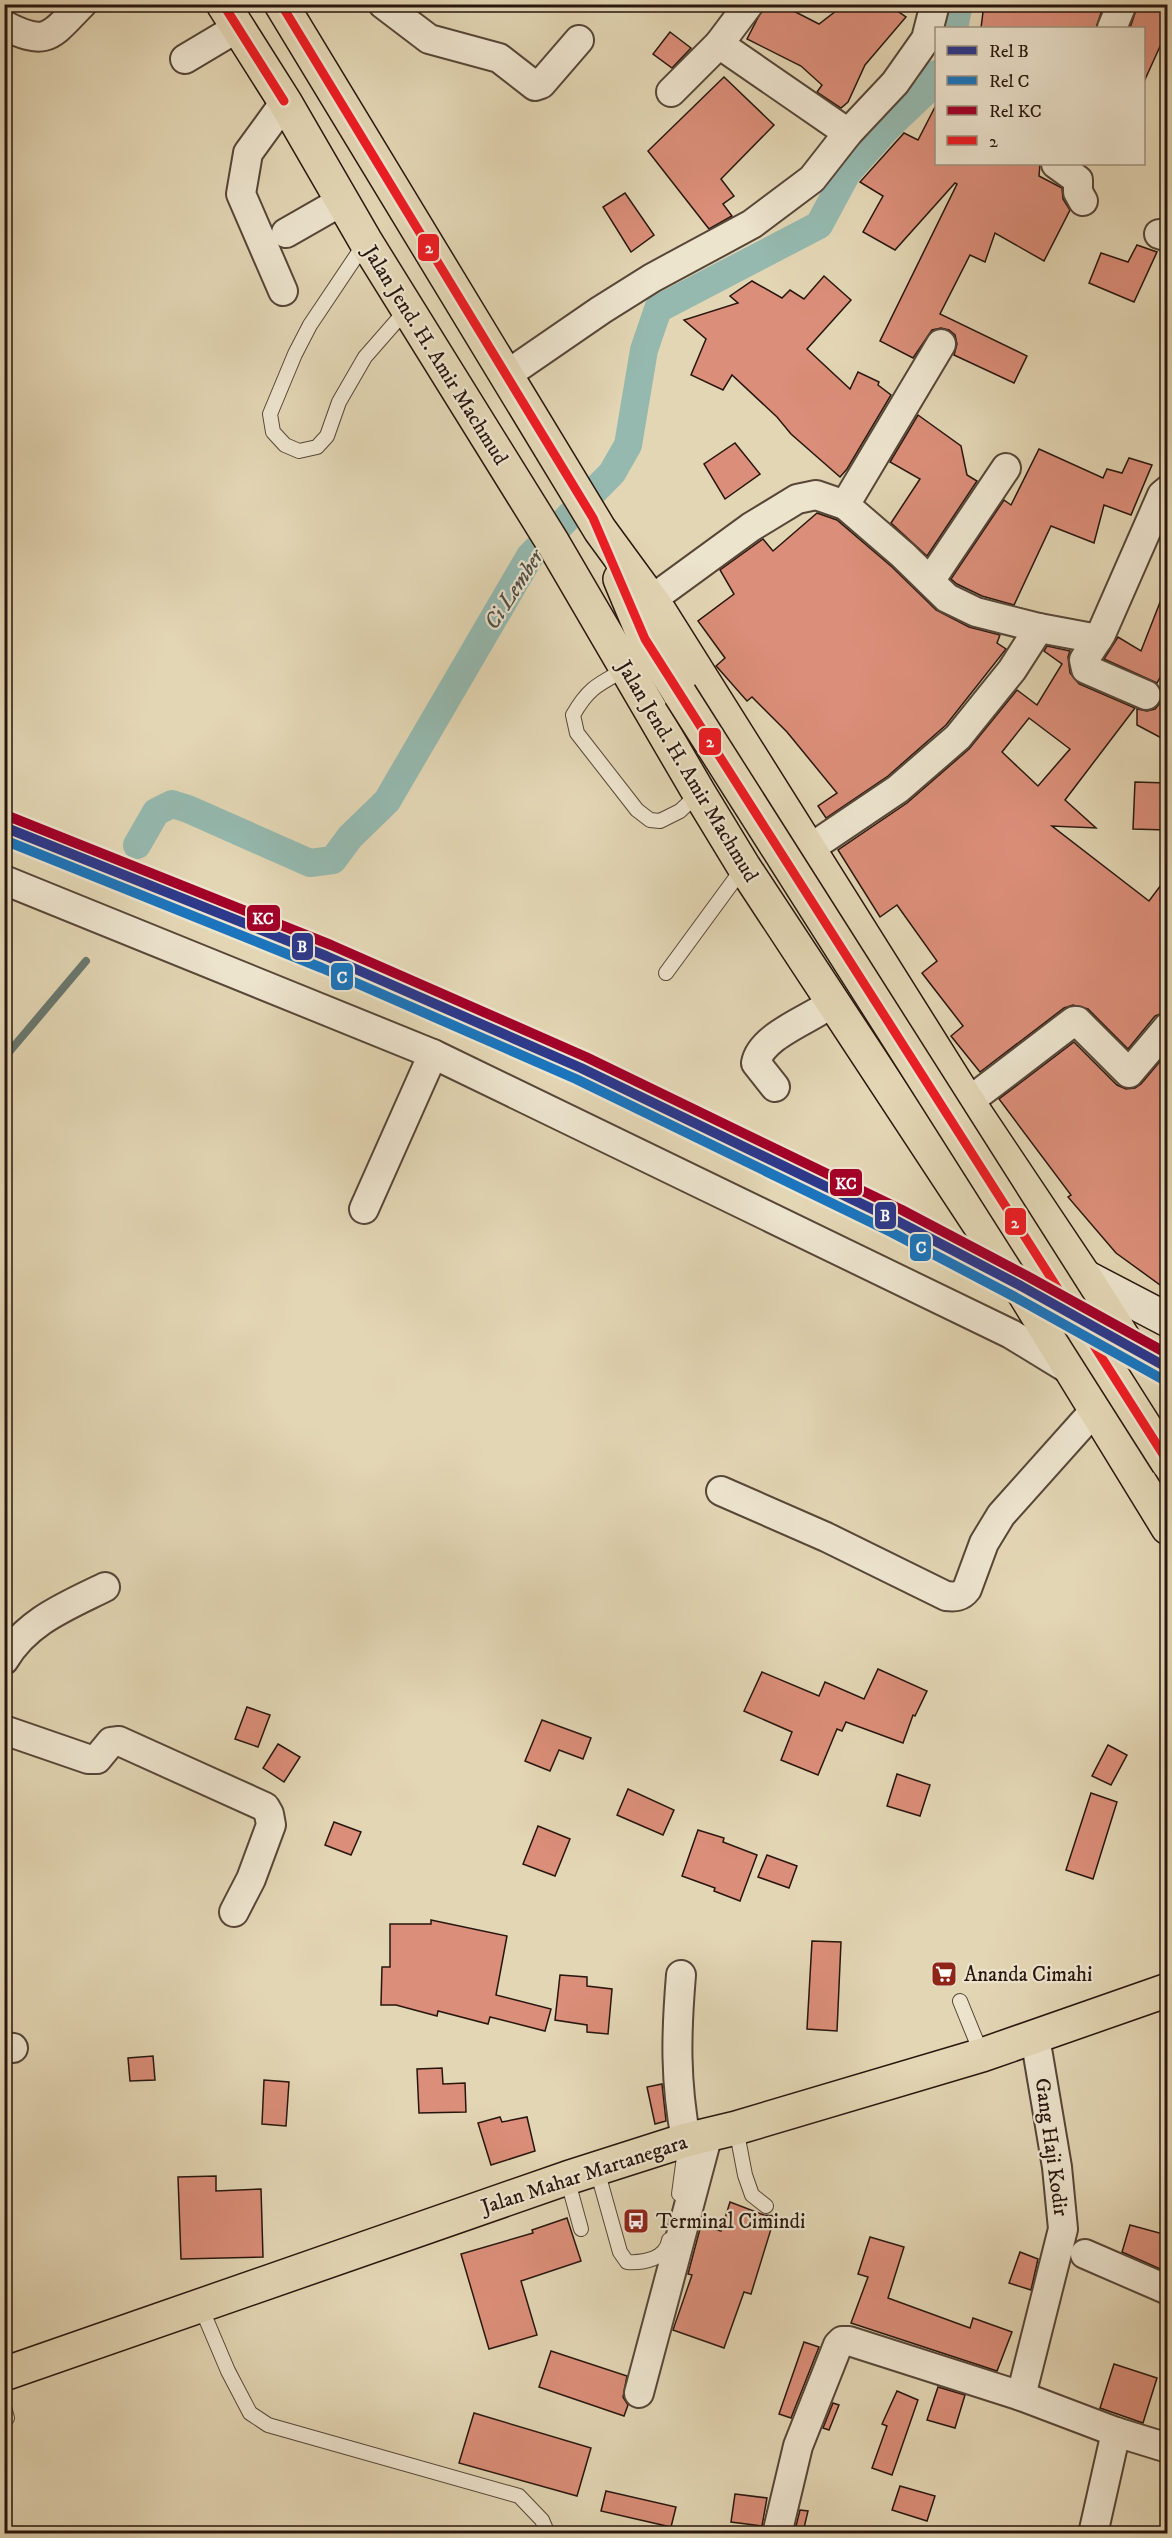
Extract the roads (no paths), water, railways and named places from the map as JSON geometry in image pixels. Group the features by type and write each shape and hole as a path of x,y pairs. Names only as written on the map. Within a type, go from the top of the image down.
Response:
{"main road":[{"path":"281,4 596,524 651,600 968,1102 1084,1277 1167,1409"},
{"name":"Jalan Jend. H. Amir Machmud","path":"230,16 285,102 366,242 555,547 744,867 1024,1294 1167,1528"},
{"path":"596,524 645,639 1167,1463"},
{"path":"555,547 645,639"},
{"path":"920,1136 968,1102"},
{"path":"961,1198 1084,1277 1167,1320"},
{"name":"Jalan Mahar Martanegara","path":"4,2374 582,2174 710,2134 982,2055 1167,1990"}],"street":[{"path":"4,25 22,34 43,38 52,34 82,4"},
{"path":"383,4 429,39 500,58 535,86 541,84 579,40"},
{"path":"671,92 719,44 749,4"},
{"path":"1112,27 1122,4"},
{"path":"505,376 622,297 752,225 812,179 848,133 895,83 926,39 930,7"},
{"path":"185,59 230,16"},
{"path":"719,44 848,133"},
{"path":"284,291 241,194 248,153 285,102"},
{"path":"1057,165 1078,180 1078,192 1083,201"},
{"path":"286,233 342,201"},
{"path":"845,505 941,344"},
{"path":"930,581 1006,468"},
{"path":"1146,695 1086,669 1084,660 1098,639 1162,495 1167,490"},
{"path":"651,600 751,527 797,499 816,495 845,505 903,555 947,598 976,612 1039,628 1098,639"},
{"path":"809,849 898,789 958,736 1012,670 1039,628"},
{"path":"4,880 433,1054 1011,1334 1070,1370"},
{"path":"775,1087 756,1063 758,1053 778,1035 819,1013 833,1002"},
{"path":"968,1102 1074,1021 1077,1021 1129,1073 1167,1027"},
{"path":"364,1209 433,1054"},
{"path":"722,1491 826,1537 946,1596 954,1597 962,1595 967,1590 984,1544 1002,1515 1094,1411"},
{"path":"4,1660 26,1630 105,1587"},
{"path":"4,1730 88,1759 97,1759 111,1742 119,1741 265,1807 271,1825 251,1879 234,1912"},
{"path":"639,2393 710,2134 680,2103 676,2061 681,1975"},
{"name":"Gang Haji Kodir","path":"1021,2396 1063,2229 1057,2167 1035,2037"},
{"path":"1085,2254 1167,2290"},
{"path":"777,2534 798,2446 838,2345 842,2341 849,2341 1021,2396 1116,2432 1167,2448"},
{"path":"1093,2534 1116,2432"}],"lane":[{"path":"366,242 310,324 270,414 273,432 285,444 299,451 317,447 327,436 339,402 365,357 407,309"},
{"path":"626,669 584,695 573,715 577,733 637,810 650,820 660,821 680,811 699,793"},
{"path":"666,973 744,867"},
{"path":"960,2001 982,2055"},
{"path":"582,2174 627,2262 647,2261 659,2256 668,2247 679,2192 710,2134 745,2175 752,2195 766,2206"},
{"path":"581,2229 582,2174"},
{"path":"200,2305 219,2352 250,2413 268,2425 519,2496 542,2520 548,2534"},
{"path":"4,2407 7,2414 4,2421"}],"waterway":[{"name":"Ci Lember","path":"954,27 959,4"},
{"name":"Ci Lember","path":"137,845 156,812 172,804 310,863 333,860 350,837 387,801 530,556 612,473 628,445 644,350 658,309 819,225 847,173 889,126 930,87 935,76"},
{"name":"Ci Lember","path":"4,1058 86,961"}],"rail line":[{"name":"KC","path":"8,816 331,945 586,1057 902,1210 1168,1354"},
{"name":"B","path":"4,827 326,956 581,1068 897,1221 1021,1286 1168,1368"},
{"name":"C","path":"4,840 322,968 576,1079 891,1232 1015,1297 1162,1379"}],"place":[{"name":"Ananda Cimahi","path":"944,1974"},
{"name":"Terminal Cimindi","path":"636,2221"}]}
